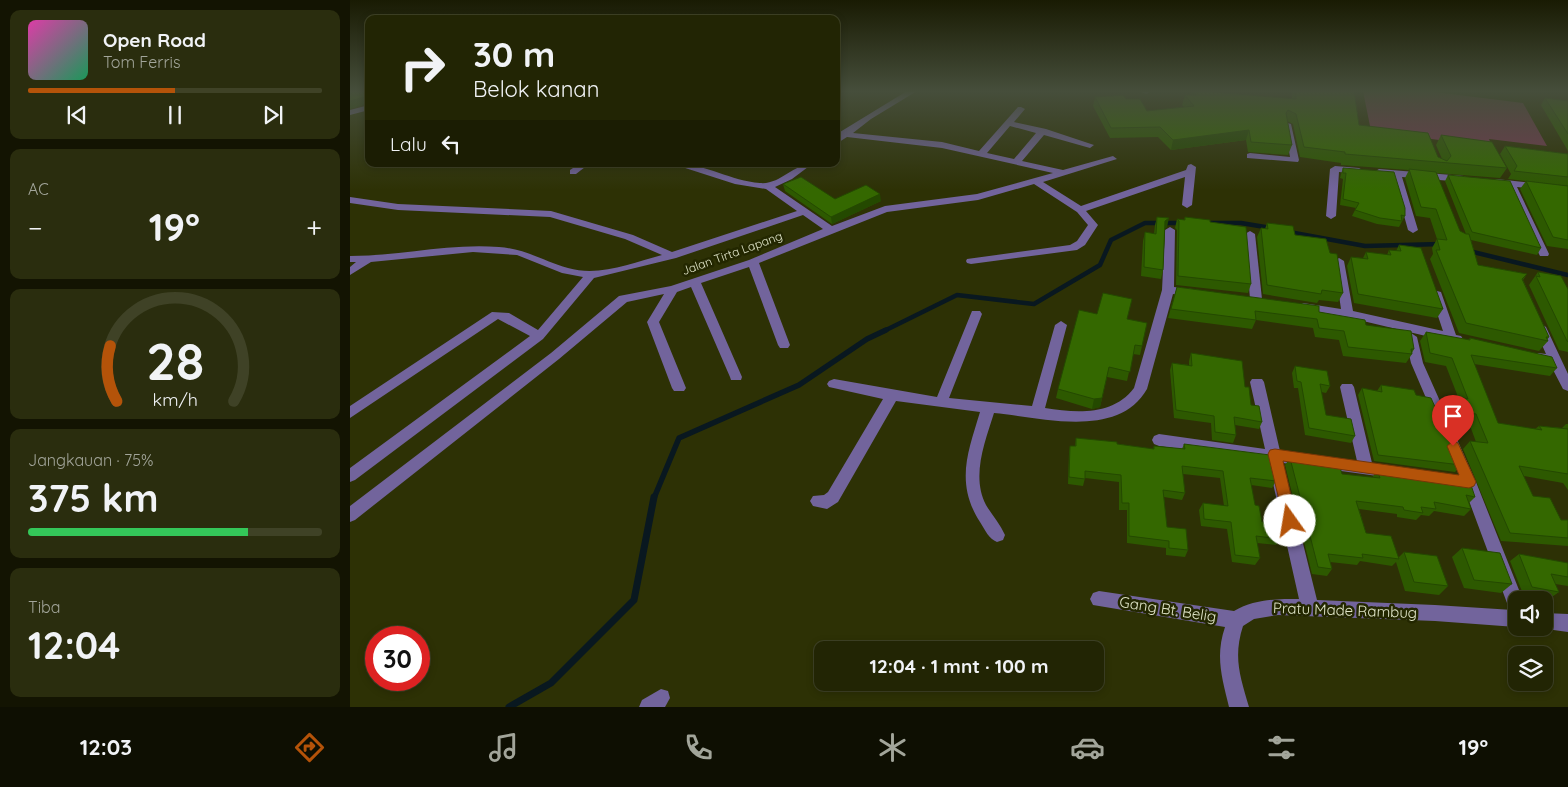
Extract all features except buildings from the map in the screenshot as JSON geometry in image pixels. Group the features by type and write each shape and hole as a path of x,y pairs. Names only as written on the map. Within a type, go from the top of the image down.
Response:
{"street":[{"path":"840,137 859,124"},
{"path":"980,155 1007,124"},
{"path":"1012,124 1090,145"},
{"path":"1250,156 1295,160 1287,124"},
{"path":"1014,163 1043,131"},
{"path":"843,134 942,146 1064,173"},
{"name":"Jalan Tirta Lapang","path":"679,388 653,322 673,289 753,262 885,209 950,202 1037,182 1113,159"},
{"path":"573,172 580,167"},
{"path":"692,167 747,184 768,186 831,230"},
{"path":"768,186 803,167"},
{"path":"1080,210 1191,168 1187,204"},
{"path":"1332,216 1335,169 1436,176 1568,190"},
{"path":"1397,174 1413,230"},
{"path":"1436,176 1442,191"},
{"path":"971,261 1077,247 1093,226 1080,210 1037,182"},
{"path":"1512,184 1544,254"},
{"path":"350,200 398,207 551,214 629,237 672,256"},
{"path":"350,258 368,259 474,249 499,250 520,252 566,271 591,275 627,269 672,256 805,211"},
{"path":"834,384 891,397 988,409 1082,417 1106,413 1125,406 1135,398 1140,389 1168,290 1170,230"},
{"path":"1250,234 1256,300"},
{"path":"350,272 368,259"},
{"path":"1339,261 1348,314"},
{"path":"753,262 784,345"},
{"path":"350,476 539,336 591,275"},
{"path":"694,281 736,377"},
{"path":"1434,287 1451,338"},
{"path":"350,515 555,356 623,299 673,289"},
{"path":"1168,290 1202,294"},
{"path":"1293,305 1348,314 1470,342"},
{"path":"941,402 976,314"},
{"path":"350,413 496,315 505,316 539,336"},
{"path":"1536,316 1568,386"},
{"path":"1037,412 1060,324"},
{"path":"1410,327 1416,363 1469,482 1511,591"},
{"path":"1527,355 1555,361"},
{"path":"1257,382 1310,608"},
{"path":"1347,387 1366,468"},
{"path":"818,501 827,502 833,497 891,397"},
{"path":"988,409 973,460 972,485 978,504 997,535"},
{"path":"1159,440 1275,454 1405,474"},
{"path":"1451,480 1469,482"},
{"name":"Gang Bt. Belig","path":"1099,599 1236,620"},
{"name":"Pratu Made Rambug","path":"1236,620 1242,615 1260,608 1435,612 1508,618"},
{"path":"1236,620 1229,636 1228,656 1230,674 1240,707"},
{"path":"1553,622 1568,623"}],"shaded area":[{"path":"1370,124 1535,124 1547,146 1489,139 1492,147 1371,131"}],"waterway":[{"path":"884,331 957,295 1034,304 1100,265 1111,240 1145,223 1181,223"},
{"path":"1210,223 1241,223 1271,228"},
{"path":"1289,232 1365,246 1441,244"},
{"path":"1469,251 1568,275"},
{"path":"654,498 679,438 799,385 867,339 886,330"},
{"path":"509,707 551,683 634,600 654,497"}],"route":[{"path":"1290,521 1275,454 1382,471 1469,482 1453,446"}]}
